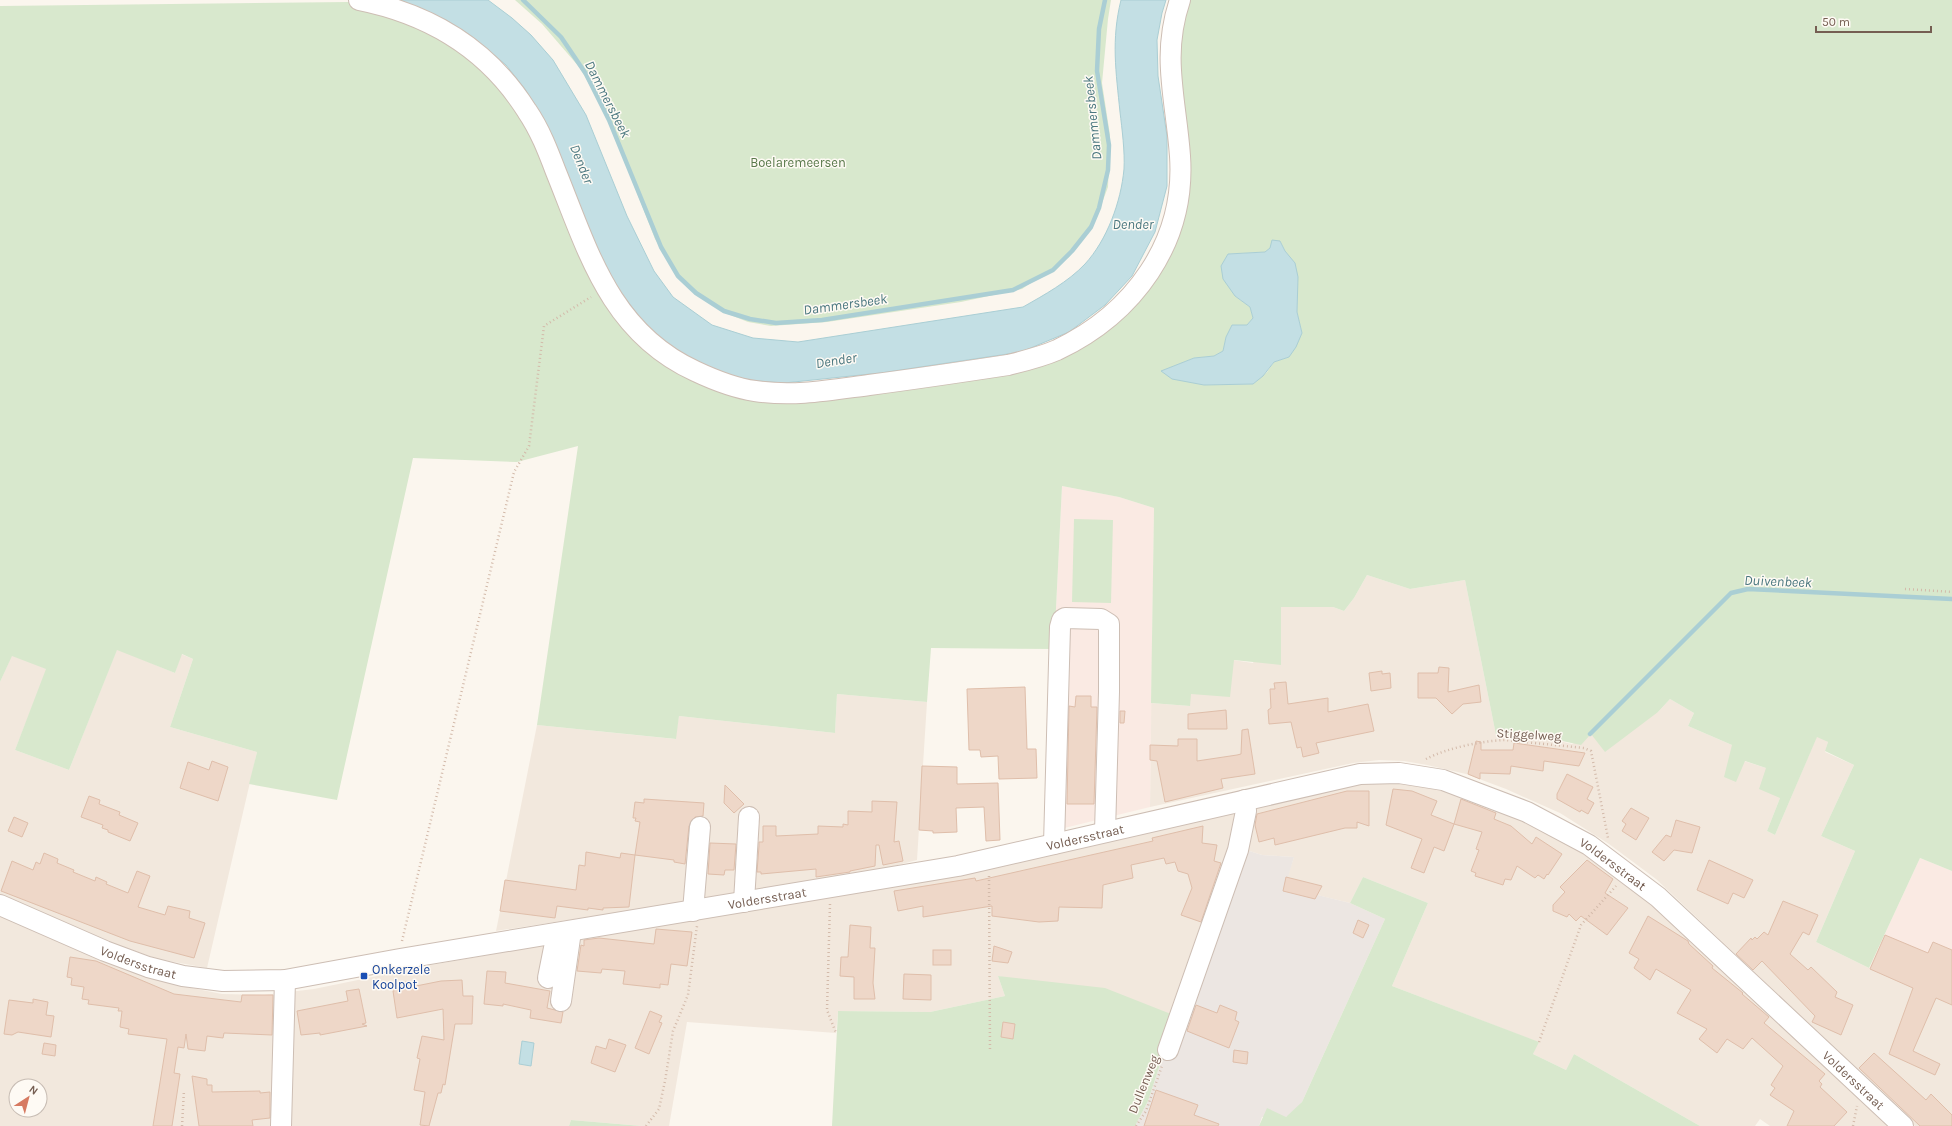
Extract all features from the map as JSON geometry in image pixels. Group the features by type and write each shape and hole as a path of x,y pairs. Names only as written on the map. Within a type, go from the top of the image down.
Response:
{"street":[{"path":"359,0 380,4 410,14 442,29 471,48 501,77 527,110 542,138 590,258 605,288 638,329 658,348 680,364 716,380 754,391 805,394 1008,366 1039,357 1086,335 1110,317 1136,291 1154,267 1166,239 1175,212 1179,184 1180,156 1170,62 1170,37 1180,0"},
{"path":"1054,844 1060,627 1062,620 1065,618 1101,619 1109,624 1109,692 1105,832"},
{"name":"Voldersstraat","path":"0,905 105,951 148,967 182,976 223,981 285,980 400,959 958,866 1360,774 1399,773 1443,780 1527,812 1589,846 1658,897 1903,1126"},
{"path":"1168,1050 1238,850 1246,811 1245,800"},
{"path":"749,817 749,901"},
{"path":"696,910 700,827"},
{"path":"749,901 754,858"},
{"path":"548,978 564,932"},
{"path":"561,1001 564,932"},
{"path":"282,1126 285,980"}],"path":[{"path":"400,959 402,939 514,472 529,446 544,326 605,288"},
{"path":"1905,589 1952,592"},
{"name":"Stiggelweg","path":"1424,760 1437,754 1492,741 1504,740 1578,747 1591,751 1608,838 1605,858"},
{"path":"988,859 990,1052"},
{"path":"1539,1042 1581,925 1627,874"},
{"path":"830,888 827,1010 836,1033"},
{"path":"646,1126 659,1109 673,1032 688,995 696,910"},
{"name":"Dullenweg","path":"1136,1126 1146,1111 1168,1050"},
{"path":"182,1126 184,1090"}],"shaded area":[{"path":"1062,486 1119,497 1154,508 1150,807 1052,831 1054,649"},
{"path":"1367,575 1410,589 1465,580 1496,735 1539,736 1572,744 1591,734 1658,712 1670,699 1694,713 1688,726 1732,745 1744,761 1766,768 1780,798 1767,831 1775,835 1817,736 1828,742 1825,752 1854,765 1821,836 1855,851 1816,942 1869,968 1952,1004 1952,1126 1915,1126 1815,1034 1751,969 1656,879 1609,844 1560,813 1506,789 1466,774 1427,765 1404,761 1379,760 1353,763 1150,807 1151,703 1190,706 1190,694 1233,660 1253,663 1280,607 1333,607 1344,611 1354,598"},
{"path":"117,649 175,673 181,654 193,659 170,727 257,752 207,968 158,959 95,937 0,894 0,682 12,655 47,669 15,750 69,770"},
{"path":"837,694 927,702 917,860 859,875 496,931 537,725 675,739 679,716 835,733"},
{"path":"1416,779 1545,825 1637,891 1892,1126 1770,1126 1760,1119 1755,1126 1700,1126 1574,1054 1566,1070 1533,1054 1538,1042 1392,986 1428,903 1363,877 1350,903 1284,887 1294,857 1262,855 1237,847 1176,1016 998,976 1005,996 930,1012 838,1011 836,1033 687,1022 669,1126 643,1126 571,1120 569,1126 0,1126 0,916 54,939 172,984 222,994 264,995 314,989 426,966 759,907 1356,784"},
{"path":"1237,847 1262,855 1294,857 1285,887 1350,903 1385,919 1302,1102 1293,1113 1286,1117 1262,1117 1259,1126 1135,1126 1148,1101 1176,1016"},
{"path":"1920,858 1952,871 1952,1004 1869,968"}],"green space":[{"name":"Boelaremeersen","path":"515,0 1111,0 1102,83 1110,135 1108,187 1096,219 1069,257 1022,289 961,302 827,322 771,326 748,322 723,312 684,284 655,239 607,116 580,68 542,24"},
{"path":"1187,0 1952,0 1952,871 1920,858 1869,968 1816,942 1855,851 1821,836 1854,765 1825,751 1828,742 1817,737 1775,835 1767,831 1780,798 1759,789 1766,768 1745,761 1736,782 1724,777 1732,745 1688,726 1694,713 1670,699 1658,712 1605,752 1591,734 1581,745 1539,736 1496,735 1465,580 1410,589 1367,575 1354,598 1344,611 1333,607 1281,607 1281,665 1234,660 1230,697 1191,694 1190,706 1151,703 1154,508 1119,497 1062,486 1054,649 931,648 927,702 837,694 835,733 679,716 676,739 537,725 578,446 517,462 413,458 337,800 249,784 257,752 170,727 193,659 182,654 175,673 117,650 69,770 15,750 46,669 12,656 0,682 0,6 348,2 369,5 470,50 729,392 1047,360 1168,258 1176,63","holes":["1280,241 1298,277 1297,312 1302,333 1289,357 1274,362 1267,372 1253,384 1204,385 1162,371 1194,358 1214,356 1223,351 1226,337 1247,325 1253,318 1250,307 1235,296 1228,254 1265,252"]},
{"path":"1074,519 1113,520 1111,603 1072,602"},
{"path":"1363,877 1428,903 1392,986 1539,1042 1533,1054 1566,1070 1574,1054 1700,1126 1259,1126 1267,1108 1286,1117 1302,1102 1385,919 1350,903"},
{"path":"998,976 1105,988 1176,1016 1148,1101 1135,1126 832,1126 838,1011 930,1012 1005,996"},
{"path":"571,1120 642,1126 569,1126"}],"water":[{"name":"Dender","path":"397,0 488,0 512,18 531,35 553,60 586,115 627,216 654,271 673,297 712,325 753,338 798,342 1023,307 1056,288 1078,271 1100,244 1112,220 1122,182 1124,169 1124,148 1115,56 1116,29 1121,0 1166,0 1157,40 1158,76 1167,136 1167,186 1155,232 1132,276 1105,305 1069,332 1021,352 880,373 784,383 745,380 703,367 671,348 648,328 608,276 541,116 525,89 506,65 470,35 446,20 415,6"},
{"path":"1272,240 1280,241 1285,251 1295,263 1298,277 1297,312 1302,333 1296,347 1289,357 1274,362 1263,376 1253,384 1204,385 1172,379 1161,371 1194,358 1214,356 1223,351 1226,337 1232,325 1247,325 1253,318 1250,307 1235,296 1223,279 1221,266 1228,254 1265,252 1270,248"},
{"path":"522,1041 534,1043 531,1066 519,1064"}],"building":[{"path":"1439,667 1449,668 1448,692 1479,685 1481,702 1463,704 1452,714 1436,698 1418,698 1418,673 1438,673"},
{"path":"1382,671 1382,674 1390,673 1391,688 1371,691 1369,673"},
{"path":"1286,682 1288,704 1328,698 1328,712 1368,704 1374,731 1316,743 1319,753 1303,757 1301,747 1297,748 1291,722 1269,724 1268,710 1271,708 1270,689 1275,689 1274,683"},
{"path":"1025,687 1027,749 1036,749 1037,778 999,779 998,756 981,757 980,750 969,750 967,689"},
{"path":"1076,696 1091,696 1091,707 1097,707 1094,804 1067,804 1069,706 1075,707"},
{"path":"1226,710 1227,729 1188,729 1188,714"},
{"path":"1120,711 1125,711 1124,723 1120,723"},
{"path":"1248,729 1255,774 1221,779 1223,788 1165,802 1157,761 1150,760 1150,745 1178,746 1178,739 1197,739 1197,761 1237,755 1241,754 1242,730"},
{"path":"1476,741 1481,742 1481,750 1513,750 1514,743 1585,753 1579,766 1544,761 1543,771 1511,766 1510,774 1480,773 1480,779 1468,774"},
{"path":"212,761 228,767 218,801 180,788 188,762 209,770"},
{"path":"922,766 957,767 957,784 998,783 1000,840 986,841 984,807 956,808 957,832 933,833 933,831 919,830"},
{"path":"1567,774 1593,787 1587,799 1594,803 1588,814 1581,810 1580,812 1557,799 1557,794"},
{"path":"725,785 744,804 734,813 724,803"},
{"path":"1393,789 1412,791 1437,801 1431,815 1454,824 1444,851 1434,847 1424,873 1411,868 1422,839 1386,825"},
{"path":"1347,791 1369,791 1369,826 1357,822 1357,828 1345,828 1275,845 1274,838 1259,842 1255,825 1257,814"},
{"path":"89,796 100,800 99,804 120,812 119,815 138,823 130,841 108,832 108,830 102,828 103,825 81,817"},
{"path":"644,799 704,803 703,816 695,817 689,826 685,864 674,862 674,860 635,855 640,822 635,821 636,818 633,818 635,802 644,803"},
{"path":"1461,799 1496,813 1494,819 1511,826 1532,844 1536,837 1562,854 1548,875 1547,874 1544,879 1538,875 1535,878 1517,866 1511,880 1505,879 1503,885 1475,876 1476,873 1471,871 1479,850 1476,849 1482,832 1454,824"},
{"path":"872,801 897,802 894,842 899,841 903,861 883,865 879,845 876,845 875,866 850,872 816,877 816,869 761,874 761,872 757,872 759,842 763,842 763,826 776,826 776,836 818,834 818,826 843,827 843,824 848,825 848,811 872,812"},
{"path":"1631,808 1649,818 1636,840 1622,831 1626,824 1622,821"},
{"path":"14,817 28,823 22,837 8,831"},
{"path":"1676,820 1700,827 1692,853 1674,850 1664,861 1652,852 1666,835 1671,837"},
{"path":"1203,826 1202,843 1217,845 1214,861 1221,863 1201,922 1181,915 1192,888 1188,874 1178,871 1175,862 1166,864 1164,858 1131,865 1133,878 1103,885 1102,908 1059,907 1058,921 1039,922 992,916 992,906 923,917 923,906 898,911 894,891 975,878 976,881 1153,841 1152,838"},
{"path":"710,843 736,844 734,870 725,870 724,875 708,874"},
{"path":"586,852 620,858 621,853 635,855 629,907 603,908 603,910 588,908 588,910 557,906 555,918 500,911 505,880 576,890 579,865 585,866"},
{"path":"44,853 58,859 57,863 74,870 73,872 95,881 96,877 107,882 106,884 128,893 137,871 150,876 138,907 165,915 168,906 190,911 189,918 205,923 194,958 130,941 1,891 12,861 33,870 36,862 40,864"},
{"path":"1587,860 1613,879 1605,893 1628,908 1607,935 1581,916 1576,921 1569,914 1567,917 1553,911 1553,905 1565,892 1560,887"},
{"path":"1709,860 1753,880 1744,898 1733,893 1728,904 1697,890"},
{"path":"1286,877 1322,886 1315,899 1283,891"},
{"path":"1783,901 1818,915 1809,935 1803,932 1790,954 1808,970 1811,967 1837,992 1835,997 1853,1005 1841,1035 1812,1022 1815,1016 1762,961 1753,970 1736,954 1751,938 1752,940 1755,937 1757,939 1764,932 1768,935"},
{"path":"1648,916 1688,941 1689,944 1713,966 1712,968 1743,993 1742,994 1769,1017 1764,1023 1825,1074 1819,1081 1822,1084 1820,1087 1847,1112 1834,1126 1787,1126 1794,1111 1770,1095 1775,1088 1771,1085 1783,1066 1752,1038 1743,1049 1727,1039 1717,1053 1699,1039 1707,1029 1677,1013 1691,990 1656,969 1650,980 1634,968 1639,959 1629,953"},
{"path":"1358,920 1369,925 1363,938 1353,933"},
{"path":"850,925 871,927 870,948 875,948 873,983 875,999 854,999 854,977 840,976 841,957 848,957"},
{"path":"656,929 692,932 687,966 671,964 668,985 660,984 660,988 623,984 625,971 602,969 601,973 577,971 581,945 584,946 584,940 599,938 654,944"},
{"path":"1885,935 1928,953 1933,942 1952,950 1952,1005 1936,998 1913,1051 1940,1064 1935,1075 1889,1054 1913,988 1870,969"},
{"path":"994,946 1012,952 1008,963 992,961"},
{"path":"933,950 951,950 951,965 933,965"},
{"path":"70,957 96,961 174,994 241,1002 242,995 273,995 272,1035 224,1033 223,1038 207,1036 205,1051 188,1049 186,1034 184,1048 178,1047 174,1073 180,1074 172,1126 153,1126 167,1039 128,1034 129,1029 120,1027 122,1011 118,1011 119,1008 88,1004 89,1000 82,999 84,987 71,985 72,978 67,977"},
{"path":"487,971 506,972 505,983 550,991 547,1008 563,1012 561,1023 530,1018 531,1010 503,1004 503,1006 484,1004"},
{"path":"904,974 931,975 931,1000 903,999"},
{"path":"462,980 463,996 473,996 472,1024 455,1024 445,1085 443,1084 441,1093 438,1093 429,1126 420,1125 425,1092 414,1090 420,1059 417,1058 422,1036 444,1040 443,1009 397,1018 393,991 398,990 403,983 409,981 416,986 441,981"},
{"path":"359,989 366,1023 362,1024 367,1026 320,1035 320,1033 301,1035 297,1011 348,1001 346,991"},
{"path":"33,999 48,1002 46,1015 54,1016 51,1037 18,1032 12,1035 4,1034 9,1000 33,1003"},
{"path":"1196,1005 1217,1013 1220,1005 1237,1012 1235,1020 1239,1022 1229,1048 1187,1031"},
{"path":"650,1011 662,1016 659,1022 662,1023 649,1054 635,1048"},
{"path":"1003,1022 1015,1024 1013,1039 1001,1037"},
{"path":"609,1039 626,1045 615,1072 591,1063 596,1046 606,1049"},
{"path":"44,1043 56,1045 55,1056 42,1054"},
{"path":"1234,1050 1248,1052 1247,1064 1233,1062"},
{"path":"1874,1053 1926,1100 1931,1094 1952,1115 1952,1126 1920,1126 1859,1068"},
{"path":"192,1076 207,1079 207,1085 212,1085 212,1092 270,1092 270,1118 252,1120 253,1126 199,1126"},
{"path":"1156,1090 1198,1105 1194,1115 1219,1124 1218,1126 1144,1126"}],"waterway":[{"name":"Dammersbeek","path":"523,0 561,37 586,74 609,120 661,247 678,276 696,293 724,311 750,319 776,323 822,320 1013,290 1053,270 1072,251 1091,227 1099,208 1108,170 1109,145 1097,71 1099,29 1105,0"},
{"name":"Duivenbeek","path":"1590,734 1731,593 1748,589 1952,599"}],"place":[{"name":"Onkerzele Koolpot","path":"364,976"}]}
